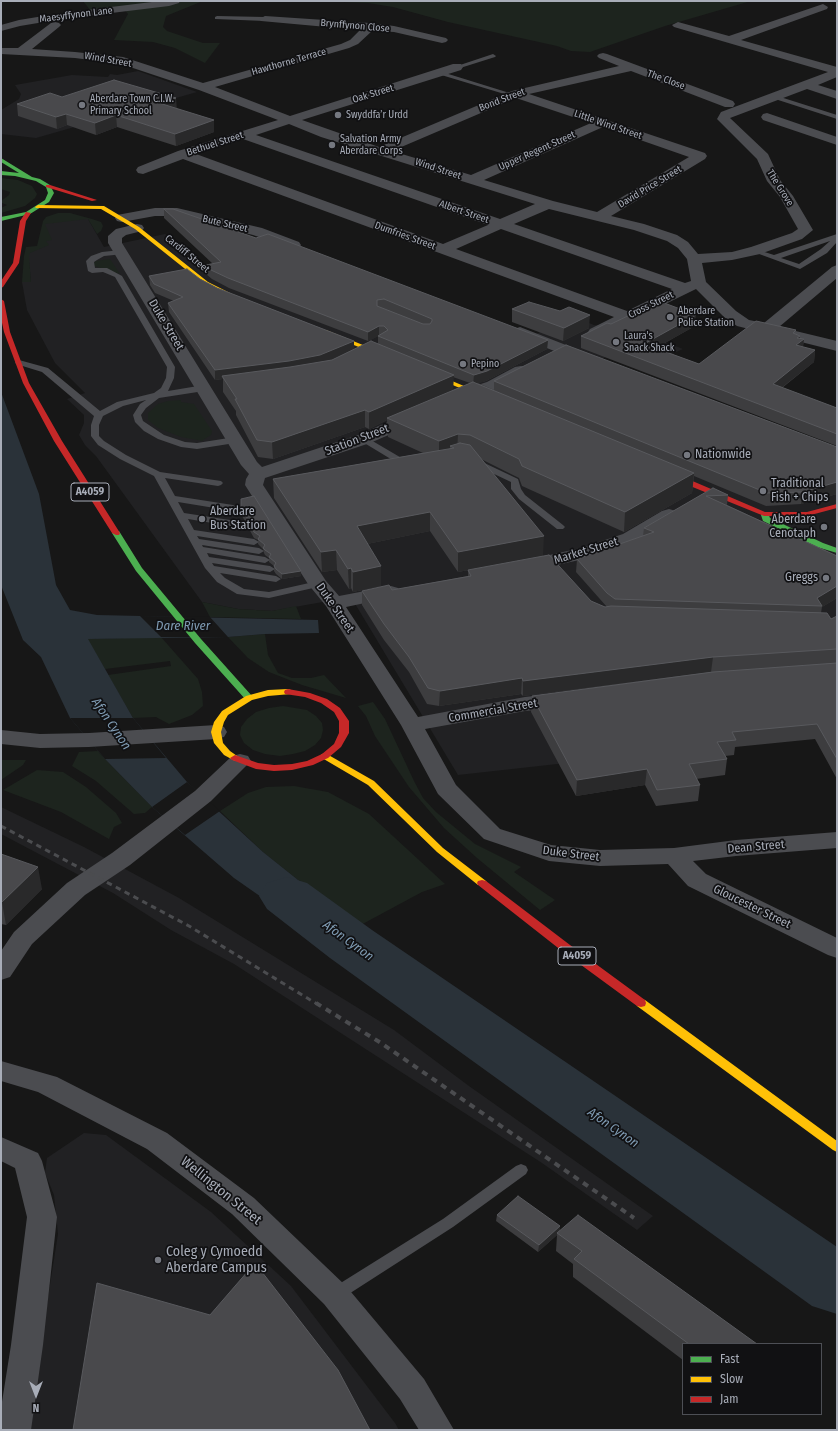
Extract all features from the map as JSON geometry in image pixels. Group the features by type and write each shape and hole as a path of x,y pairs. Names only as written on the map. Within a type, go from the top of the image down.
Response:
{"main road":[{"path":"1,160 29,177"},
{"path":"1,173 29,177"},
{"name":"Cardiff Street","path":"29,177 48,186 98,202 102,207 137,228 206,283 237,297"},
{"path":"1,219 28,213 47,201 51,193 48,186"},
{"name":"Cardiff Street","path":"38,207 102,207"},
{"path":"1,286 16,263 23,221 28,213"},
{"name":"A4059","path":"1,301 7,332 26,383 58,441 139,569 198,641 249,698"},
{"path":"315,328 370,346 397,361"},
{"path":"418,369 500,403"},
{"path":"661,471 764,514 807,514 837,506"},
{"path":"764,514 766,519 820,545 837,551"},
{"path":"294,693 308,695 324,701 337,710 344,721 344,733 338,745 325,756 310,763 292,767 274,768 256,766 240,761 227,753 219,743 216,732 219,722 225,713 249,698 268,694 294,693"},
{"name":"A4059","path":"325,756 371,783 440,850 566,948 837,1147"}],"street":[{"name":"Maesyffynon Lane","path":"1,28 19,23 62,16 119,10 175,1"},
{"path":"730,40 824,7"},
{"name":"Brynffynon Close","path":"266,19 370,26 394,29 442,40"},
{"path":"21,52 56,25"},
{"name":"The Grove","path":"678,25 837,72"},
{"name":"Hawthorne Terrace","path":"203,87 345,46 354,42 370,26"},
{"name":"Wind Street","path":"1,51 75,55 123,61 203,87 326,134 548,204 639,227 672,238 683,245 694,259 692,286"},
{"name":"The Close","path":"603,56 729,104"},
{"name":"Oak Street","path":"288,120 457,67"},
{"name":"Bond Street","path":"380,150 514,95 538,88 631,67"},
{"name":"The Grove","path":"694,259 732,256 755,251 797,236 806,230 786,196 774,181 763,157 723,119 725,114 807,85 837,72"},
{"path":"807,85 837,95"},
{"name":"Little Wind Street","path":"514,95 700,156"},
{"path":"767,117 837,141"},
{"name":"Bethuel Street","path":"143,170 183,154 288,120"},
{"name":"Upper Regent Street","path":"472,180 602,123"},
{"name":"Albert Street","path":"243,135 499,225 692,286"},
{"name":"Dumfries Street","path":"183,154 627,316"},
{"name":"David Price Street","path":"599,217 700,156"},
{"name":"Bute Street","path":"187,203 309,251"},
{"path":"443,250 548,204"},
{"name":"Bute Street","path":"122,218 155,212 177,212 257,231"},
{"name":"Duke Street","path":"137,228 121,232 115,236 115,243 250,465 259,474 255,479 254,485 318,584 334,603 412,725 446,789 492,834 549,853 600,858 674,856"},
{"path":"767,329 835,274"},
{"path":"692,286 743,323 837,346"},
{"name":"Cross Street","path":"474,392 493,386 627,316 692,286"},
{"path":"503,326 601,363"},
{"path":"348,360 370,346"},
{"path":"204,388 221,386"},
{"name":"Station Street","path":"259,474 364,439 474,392"},
{"name":"Market Street","path":"507,570 560,568 586,553 630,538 710,492"},
{"path":"334,603 405,590"},
{"name":"Commercial Street","path":"412,725 526,704 580,697"},
{"path":"1,737 40,741 89,740 216,732"},
{"path":"1,971 23,938 76,889 121,859 203,796 240,761"},
{"name":"Dean Street","path":"674,856 736,848 837,840"},
{"name":"Gloucester Street","path":"674,856 697,880 837,949"},
{"name":"Wellington Street","path":"1,1071 47,1084 157,1141 243,1206 335,1295 412,1389 437,1430"},
{"path":"1,1148 28,1161 42,1217 27,1345 14,1430"}],"lane":[{"path":"218,18 266,19"},
{"path":"457,67 493,56"},
{"path":"440,73 514,95"},
{"path":"774,97 837,117"},
{"path":"755,251 800,267 824,251 837,237"},
{"path":"774,258 837,237"},
{"path":"121,252 102,254 90,261 92,271 104,270 118,276 171,367 170,378 165,389 143,406 137,415 139,422 147,429 161,437 184,445 197,446 235,440"},
{"path":"19,362 45,370 99,415"},
{"path":"204,388 140,398 120,404 99,415 95,424 95,436 101,443 123,457 178,511 265,560"},
{"path":"364,439 407,465 415,466"},
{"path":"466,457 515,481 516,489 522,497 560,528"},
{"path":"178,511 228,500"},
{"path":"178,511 228,500"},
{"path":"178,511 228,500"},
{"path":"178,511 243,525"},
{"path":"178,511 248,534"},
{"path":"178,511 254,542"},
{"path":"178,511 259,551"},
{"path":"178,511 210,568 220,580 241,592 269,595 318,584"},
{"path":"205,558 270,570"},
{"path":"210,568 276,579"},
{"path":"335,1295 448,1223 521,1170"}],"shaded area":[{"path":"83,1 203,1 166,16 163,27 167,31 203,43 220,43 205,63 175,48 153,42 114,40 128,14 124,9 91,11"},
{"path":"321,1 751,1 665,26 590,52 571,51 557,46 448,22 393,7 368,3"},
{"name":"Aberdare Town C.I.W. Primary School","path":"138,71 197,92 36,138 1,134 1,110 19,99 21,94 15,85 72,75 108,77 110,74 117,75"},
{"path":"1,178 18,180 32,186 37,194 35,198 25,206 1,213 1,208 7,205 1,201 9,195 10,192 1,189"},
{"path":"58,213 70,213 92,219 101,222 103,226 101,231 97,234 88,219 45,224 52,240 46,241 49,245 30,253 31,282 22,282 26,247 37,246 43,221 46,217"},
{"path":"70,213 88,219 104,247 165,234 225,282 488,358 540,332 561,312 594,325 626,327 683,349 661,359 606,357 589,366 837,457 837,733 458,775 351,597 272,611 238,609 202,602 96,456 85,445 79,435 84,423 84,415 67,399 85,393 55,363 27,310 22,282 31,282 28,252 41,246 43,223"},
{"path":"110,259 120,274 94,266 93,264 96,261"},
{"path":"181,400 181,402 194,404 212,431 211,435 203,441 181,437 158,428 148,420 148,413 158,404 168,401"},
{"path":"202,602 238,609 272,611 296,606 301,619 210,617"},
{"path":"265,634 268,655 278,673 292,678 311,678 324,675 346,698 302,685 269,672 248,658 228,637"},
{"path":"161,637 198,679 202,692 203,706 192,715 169,724 156,717 133,718 108,675 171,666 170,661 105,669 87,639"},
{"path":"373,702 385,719 423,798 436,812 475,844 521,867 514,872 555,900 540,910 477,858 444,828 409,787 375,736 366,716 358,706"},
{"path":"283,706 307,710 316,716 322,723 323,730 321,738 315,745 305,751 280,756 265,754 253,750 244,743 240,735 241,727 247,719 256,712"},
{"path":"98,751 152,807 145,813 134,814 96,781 72,766 79,752"},
{"path":"1,760 26,760 23,765 1,780"},
{"path":"37,770 63,772 86,787 116,813 122,823 114,827 109,839 61,812 3,790"},
{"path":"294,786 328,792 369,814 445,884 422,892 357,927 263,852 220,811 248,793 266,787"},
{"path":"1,807 84,847 179,898 394,1030 469,1086 653,1216 637,1230 542,1163 234,964 171,930 113,893 1,834"},
{"name":"Coleg y Cymoedd Aberdare Campus","path":"84,1133 106,1135 211,1212 291,1286 399,1430 27,1430 58,1234 54,1195 45,1173 47,1158"}],"water":[{"name":"Dare River","path":"1,392 39,494 56,585 70,610 97,615 318,620 319,633 265,634 228,637 88,639 133,718 187,782 263,852 357,927 330,945 234,878 152,807 105,759 70,718 41,657 23,640 1,585"}],"pier":[{"path":"140,616 210,617 228,637 161,637"},
{"path":"70,718 133,718 166,758 105,759"},
{"path":"187,782 220,811 185,835 152,807"}],"building":[{"path":"114,80 176,98 159,103 214,120 175,134 116,115 95,123 66,114 56,117 17,104 50,93 62,97"},
{"path":"164,209 173,209 256,238 268,234 548,340 487,371 474,375 378,336 388,330 384,326 379,326 368,332 228,278 211,270 206,265 221,262","holes":["384,299 432,319 430,324 423,324 377,306 377,300"]},
{"path":"187,269 200,279 217,288 354,341 320,355 289,361 215,370 168,303 183,297 154,284 149,276"},
{"path":"659,301 696,315 644,344 699,364 756,321 796,330 793,333 800,336 797,338 804,339 796,345 815,350 773,384 837,408 837,434 581,336 607,323 611,324"},
{"path":"529,302 560,311 569,307 590,315 564,328 512,309"},
{"path":"371,341 454,375 369,412 365,410 272,442 257,440 235,399 237,399 222,376 332,360"},
{"path":"566,345 837,447 837,482 803,492 767,493 494,381"},
{"path":"473,382 694,473 625,512 522,466 519,459 470,435 458,434 439,441 387,418"},
{"path":"460,443 470,445 544,536 458,552 430,512 357,526 381,566 353,572 351,568 348,569 336,550 321,552 273,479 454,448 450,446"},
{"path":"713,488 728,495 706,496 837,556 837,586 817,598 822,606 615,599 607,593 577,559 654,532 644,528"},
{"path":"254,496 301,571 282,574 274,566 276,563 269,557 271,554 263,548 265,545 258,539 260,536 254,532 248,521 249,519 241,510 241,499"},
{"path":"549,555 591,601 605,607 827,613 831,619 837,616 837,649 713,657 523,681 522,678 440,691 428,688 409,657 384,624 362,591 389,585 392,590 471,576 468,570"},
{"path":"837,663 837,759 817,724 732,732 736,740 717,742 727,759 689,764 700,785 657,790 647,769 577,780 532,696 713,672"},
{"path":"1,854 38,867 2,902 1,902"},
{"path":"518,1196 560,1226 539,1245 497,1215"},
{"path":"578,1215 756,1343 688,1343 574,1259 582,1251 557,1233"},
{"path":"255,1263 338,1370 370,1430 73,1430 97,1283 210,1315"}],"waterway":[{"name":"Afon Cynon","path":"287,896 351,944 837,1285"}],"railway":[{"path":"1,826 189,926 317,1004"},
{"path":"316,1003 381,1043 634,1218"}],"traffic: fast":[{"path":"1,160 29,177"},
{"path":"1,173 15,174 38,180 48,186 51,193 47,201 28,213 1,219"},
{"path":"765,515 766,519 820,545 837,551"},
{"path":"116,533 139,569 198,641 249,698"}],"traffic: slow":[{"path":"38,207 102,207 137,228 206,283 229,294"},
{"path":"326,332 388,357"},
{"path":"426,372 488,398"},
{"path":"235,758 227,753 219,743 216,732 219,722 225,713 249,698 268,693 288,692"},
{"path":"325,756 371,783 440,850 482,883"},
{"path":"641,1003 837,1147"}],"traffic: jam":[{"path":"48,186 94,200"},
{"path":"1,286 16,263 23,221 28,213"},
{"path":"1,301 7,332 26,383 58,441 116,533"},
{"path":"666,473 764,514 807,514 837,506"},
{"path":"235,758 256,766 274,768 292,767 310,763 325,756 338,745 344,733 344,721 337,710 324,701 307,695 288,692"},
{"path":"482,883 566,948 641,1003"}],"place":[{"name":"Aberdare Town C.I.W. Primary School","path":"82,105"},
{"name":"Swyddfa’r Urdd","path":"338,115"},
{"name":"Salvation Army Aberdare Corps","path":"332,145"},
{"name":"Aberdare Police Station","path":"670,317"},
{"name":"Laura's Snack Shack","path":"616,342"},
{"name":"Pepino","path":"463,364"},
{"name":"Nationwide","path":"687,455"},
{"name":"Traditional Fish + Chips","path":"763,491"},
{"name":"Aberdare Bus Station","path":"202,519"},
{"name":"Aberdare Cenotaph","path":"824,527"},
{"name":"Greggs","path":"826,578"},
{"name":"Coleg y Cymoedd Aberdare Campus","path":"158,1260"}]}
